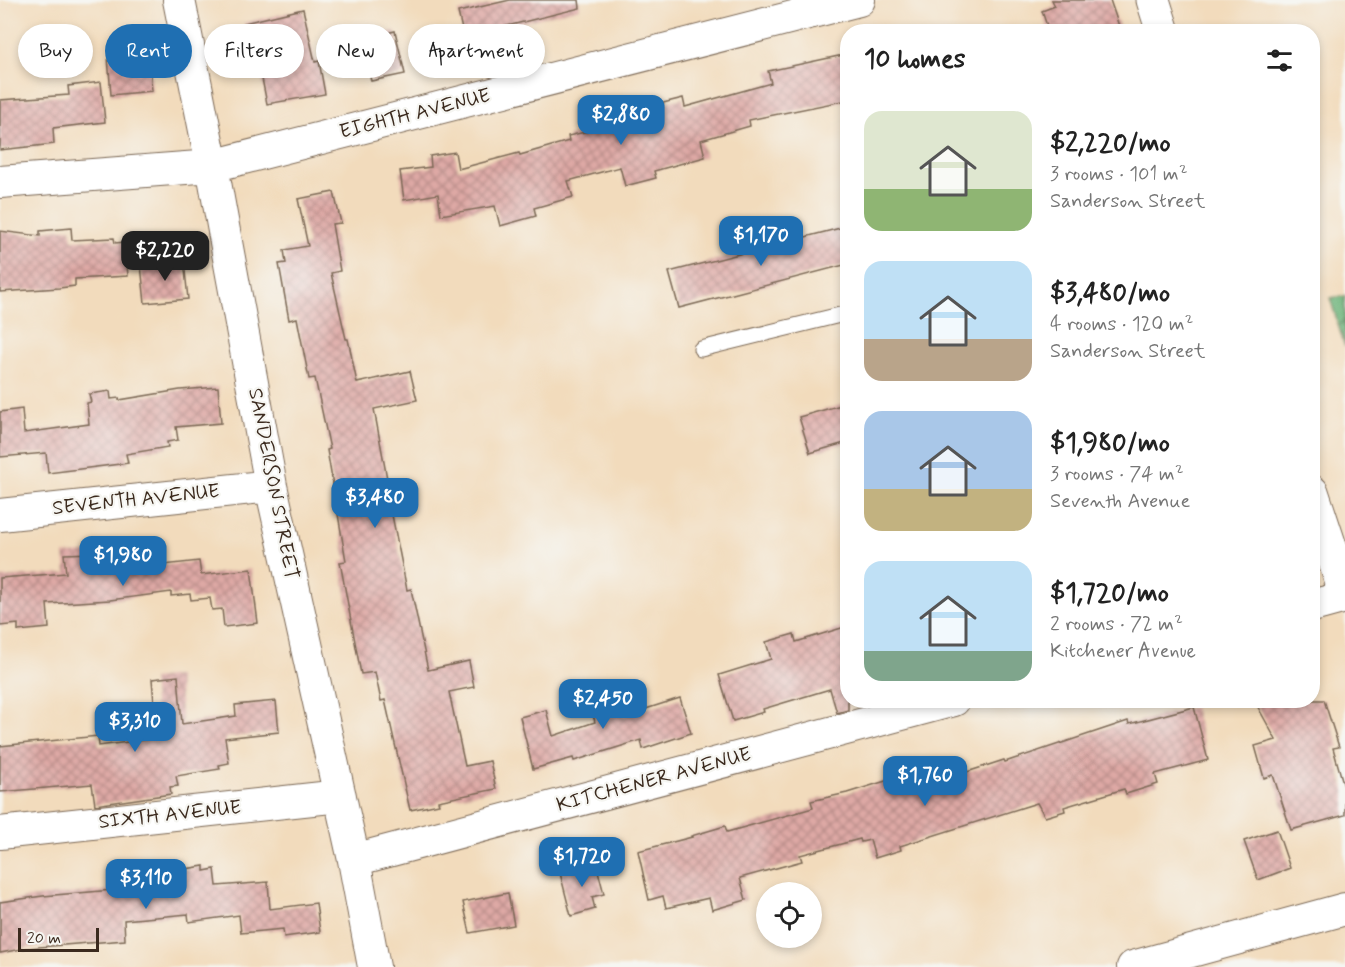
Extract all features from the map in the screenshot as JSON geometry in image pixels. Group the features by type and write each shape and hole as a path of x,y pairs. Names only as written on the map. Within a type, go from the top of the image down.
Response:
{"street":[{"name":"SANDERSON STREET","path":"178,0 212,166 271,486 354,860 374,967"},
{"name":"EIGHTH AVENUE","path":"0,182 212,166 860,0"},
{"path":"1153,0 1160,24"},
{"name":"SEVENTH AVENUE","path":"0,515 271,486"},
{"path":"1320,516 1345,592"},
{"path":"1320,604 1345,597"},
{"name":"KITCHENER AVENUE","path":"354,860 924,708"},
{"name":"SIXTH AVENUE","path":"0,833 340,796"},
{"path":"1133,967 1345,909"}],"lane":[{"path":"701,349 840,315"}],"green space":[{"path":"1345,296 1345,347 1330,298"}],"building":[{"path":"510,0 579,0 580,8 515,24 461,24 458,12"},
{"path":"1052,0 1110,0 1118,24 1046,24 1042,11 1055,6"},
{"path":"303,9 316,62 316,78 322,78 325,94 267,104 262,78 304,78 304,24 244,23"},
{"path":"396,35 405,74 396,76"},
{"path":"840,56 840,102 749,120 750,126 701,140 705,157 654,171 656,178 625,186 620,167 568,181 573,197 534,208 536,216 500,226 495,206 441,215 438,194 404,200 400,171 431,167 430,156 455,152 458,169 519,153 520,155 569,141 568,136 662,114 659,104 683,98 685,107 771,83 768,71"},
{"path":"110,78 151,78 152,91 111,95"},
{"path":"370,78 386,78 371,81"},
{"path":"101,82 105,122 53,128 54,144 0,150 0,100 69,95 68,86"},
{"path":"334,192 341,223 332,224 340,271 331,273 357,383 410,371 417,400 374,409 388,484 392,484 397,509 391,510 407,590 411,589 428,670 469,661 474,687 449,692 465,766 490,761 496,789 438,801 439,804 410,810 385,700 381,701 375,672 361,674 340,562 346,561 327,450 330,449 315,378 309,379 297,318 289,320 279,264 286,263 284,250 308,246 298,199"},
{"path":"71,228 72,240 114,238 115,243 125,242 128,276 75,279 75,286 0,292 0,231 40,236 40,231"},
{"path":"840,228 840,266 679,308 669,272"},
{"path":"184,261 188,299 145,303 141,265"},
{"path":"218,387 221,423 176,427 178,440 167,442 168,447 126,454 128,463 48,473 46,453 0,457 0,412 22,409 24,433 89,424 87,403 91,402 89,394 110,391 111,399 119,398 119,400 180,390"},
{"path":"840,405 840,444 810,453 799,417"},
{"path":"143,547 146,567 199,561 201,575 251,569 258,623 224,627 222,609 212,610 210,598 191,600 190,594 171,596 171,592 110,600 47,604 49,628 18,631 18,624 0,626 0,578 66,573 64,554 96,553"},
{"path":"840,628 840,708 848,708 848,710 837,713 830,689 763,709 764,712 733,721 719,675 771,659 766,642 794,634 796,642"},
{"path":"178,676 182,724 236,716 235,705 276,701 279,732 225,738 229,763 219,765 220,769 176,776 178,786 170,787 171,794 95,805 92,784 0,792 0,746 98,736 99,746 157,738 152,679"},
{"path":"614,686 624,716 680,698 691,733 643,749 641,740 574,761 573,758 533,769 520,717 546,710 553,736 595,722 587,695"},
{"path":"1320,700 1324,700 1339,747 1333,748 1345,790 1345,815 1291,830 1273,775 1264,778 1255,746 1276,740 1258,708 1320,708"},
{"path":"1194,708 1208,760 1155,774 1158,784 1126,794 1124,789 1064,807 1065,811 1045,817 1037,803 900,846 901,850 875,858 870,840 861,842 860,839 800,855 802,861 740,878 746,900 712,910 709,898 666,908 663,896 649,900 638,851 725,826 727,832 813,808 811,801 847,793 934,766 939,781 1004,760 1005,762 1128,721 1129,724"},
{"path":"1277,830 1290,868 1258,880 1244,841"},
{"path":"596,863 604,894 592,897 595,909 571,916 560,873"},
{"path":"204,866 204,871 215,869 217,886 268,882 270,909 316,903 320,932 284,937 283,929 241,933 239,915 189,922 188,914 124,920 125,940 27,948 0,953 0,902 136,888 134,874 155,872 155,874"},
{"path":"508,893 514,925 470,933 463,902"}]}
